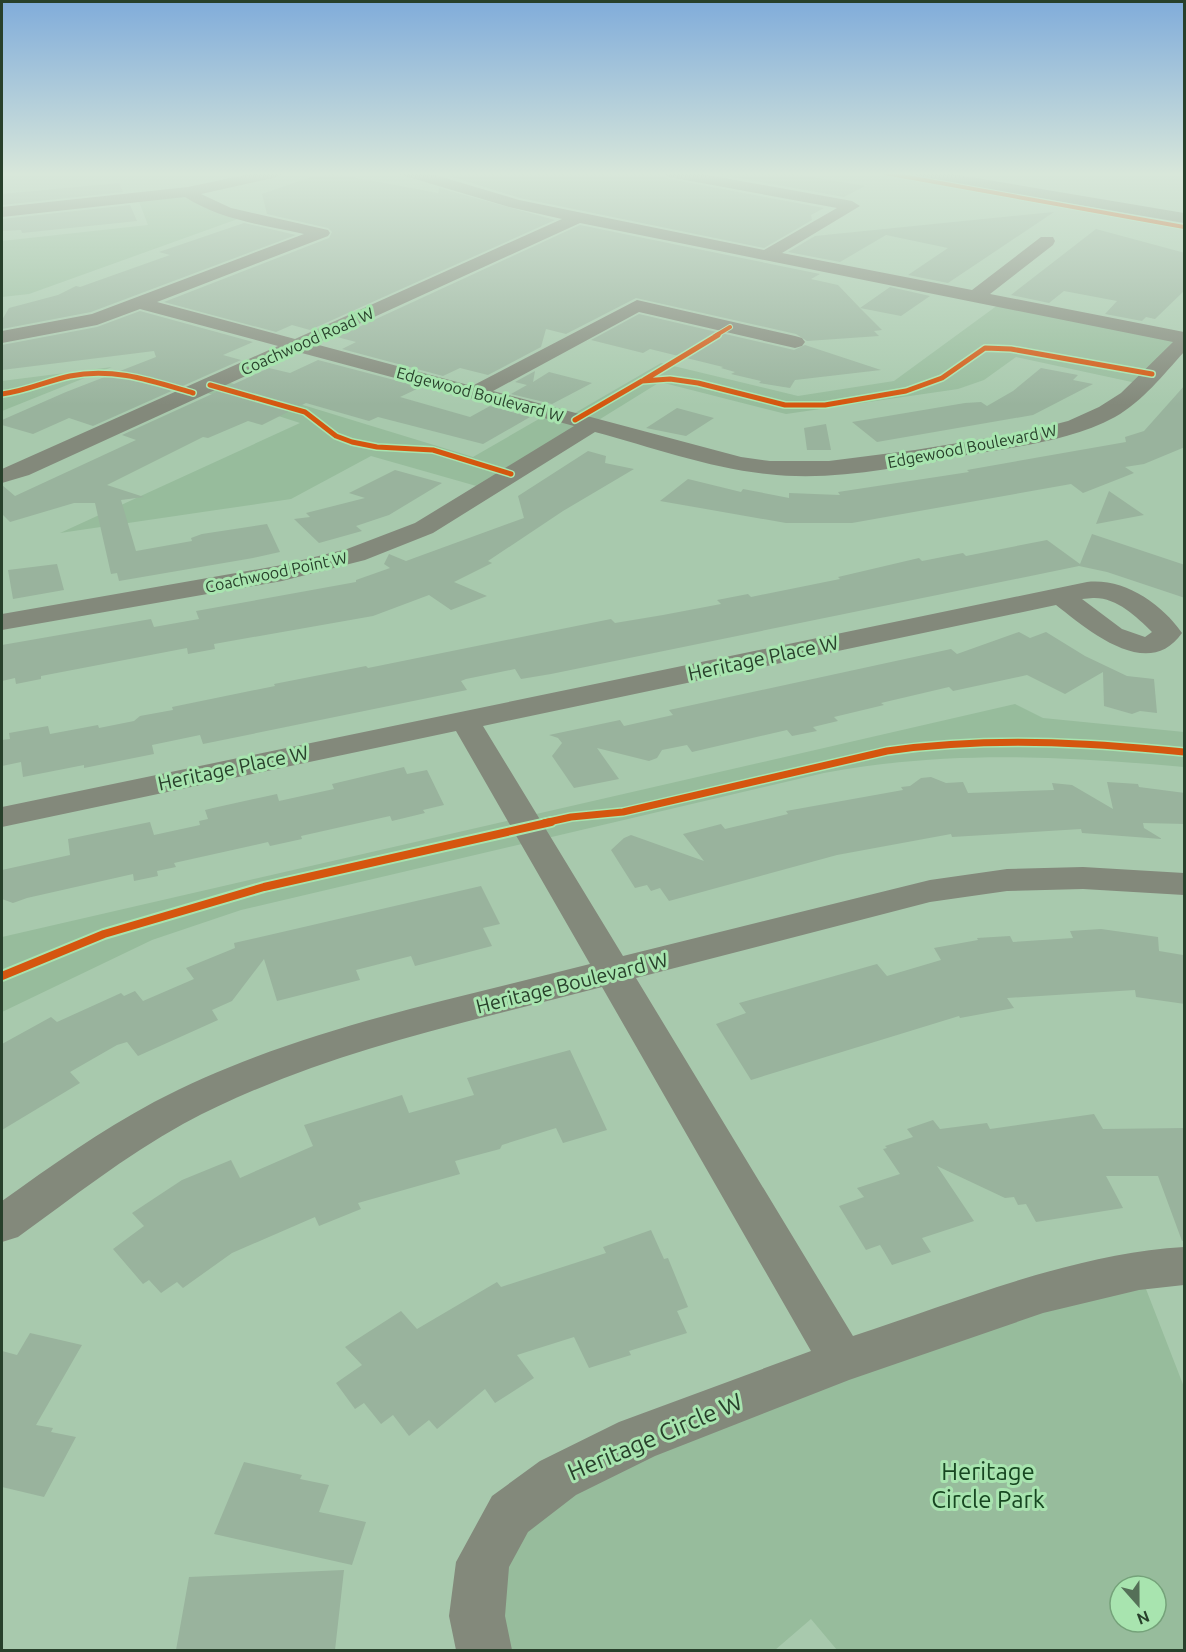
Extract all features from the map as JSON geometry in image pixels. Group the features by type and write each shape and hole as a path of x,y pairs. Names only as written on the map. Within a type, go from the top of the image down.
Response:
{"street":[{"path":"2,337 70,326 138,303 277,250"},
{"name":"Coachwood Road W","path":"2,476 21,470 507,250"},
{"path":"742,250 1185,340"},
{"path":"767,255 776,250"},
{"path":"976,296 1035,250"},
{"name":"Edgewood Boulevard W","path":"138,303 749,465 801,471 838,469 1019,439 1082,423 1107,412 1125,400 1185,340"},
{"path":"476,392 638,306 795,342"},
{"name":"Coachwood Point W","path":"2,622 282,573 356,555 424,528 591,424"},
{"name":"Heritage Place W","path":"2,817 1061,596"},
{"path":"465,720 611,973 719,1150 842,1361"},
{"name":"Heritage Boulevard W","path":"2,1224 101,1154 169,1113 277,1064 387,1030 848,910 930,891 1006,880 1083,878 1185,884"},
{"name":"Heritage Circle W","path":"484,1650 477,1616 483,1562 510,1514 558,1478 637,1439 842,1361 1043,1293 1139,1271 1185,1266"}],"green space":[{"path":"2,250 151,250 29,294 2,297"},
{"path":"1002,302 1184,338 1184,341 1141,384 1016,357 984,380 958,389 786,414 660,382 487,489 371,456 291,499 60,533 300,423 198,390 221,380 473,457 551,412 568,417 661,363 798,396 894,381"},
{"path":"112,367 2,411 2,381"},
{"path":"1015,704 1043,718 1184,732 1184,767 1093,760 1004,757 915,761 824,773 241,910 152,940 2,1012 2,937"},
{"name":"Heritage Circle Park","path":"1139,1271 1184,1387 1184,1650 837,1650 811,1619 775,1650 484,1650 477,1616 558,1478"}],"building":[{"path":"256,250 91,312 2,329 2,320 9,308 58,295 76,286 80,287 170,255 159,252"},
{"path":"298,250 488,250 310,330 292,325 276,332 164,302"},
{"path":"526,250 703,250 820,274 811,279 838,285 882,330 874,331 879,336 807,341 796,334 636,298 566,334 546,329 541,347 488,375 460,368 443,376 342,349 356,342 337,337"},
{"path":"791,250 860,250 840,262 788,252"},
{"path":"945,250 997,250 948,283 908,275"},
{"path":"1069,250 1174,250 1185,253 1185,290 1155,319 1146,317 1142,321 1105,314 1117,301 1064,291 1049,303 1011,295"},
{"path":"890,287 930,296 901,316 860,308"},
{"path":"140,311 253,342 223,355 241,360 93,426 69,418 33,434 2,425 2,420 156,357 154,351 2,370 2,345 97,327"},
{"path":"639,314 794,350 805,345 881,370 795,380 790,388 759,383 761,381 731,374 735,372 721,368 723,367 650,349 643,353 591,340"},
{"path":"318,360 421,387 400,397 470,417 490,406 530,417 483,444 378,417 369,421 306,403 262,425 248,421 208,438 203,437 107,485 144,497 121,500 136,551 192,541 191,538 202,534 267,524 280,552 253,558 119,581 117,573 111,574 95,503 74,503 10,522 2,514 2,485 15,496 136,440 122,435 269,368 290,373"},
{"path":"1041,368 1078,375 1073,380 1093,384 1033,415 877,442 852,422 965,403 981,402 987,406 1013,391"},
{"path":"535,371 533,382 549,372 592,383 552,404 511,394 527,385 515,382"},
{"path":"1185,385 1185,447 1144,464 1125,467 1134,473 1083,493 1071,484 852,523 786,523 660,501 688,479 741,492 743,489 789,498 789,493 840,495 838,492 969,472 967,470 1126,442 1125,437 1144,431"},
{"path":"677,408 714,418 686,436 646,428"},
{"path":"826,424 831,450 807,450 804,428"},
{"path":"588,451 606,456 605,463 634,469 563,511 488,561 492,563 454,582 487,596 451,610 429,595 373,616 214,644 215,649 188,654 187,648 41,676 41,679 16,684 15,678 2,681 2,645 151,619 154,627 199,619 196,611 356,582 356,580 390,568 384,564 389,554 406,561 524,518 518,496"},
{"path":"395,470 442,483 389,515 356,526 362,531 319,543 294,519 310,517 306,513 365,498 349,493"},
{"path":"1109,491 1144,515 1096,524"},
{"path":"1092,534 1185,565 1185,598 1107,572 1079,566 551,674 521,679 515,669 461,681 467,690 203,744 200,735 152,745 154,754 84,768 84,765 23,777 21,762 2,766 2,740 10,739 9,733 48,726 50,734 98,725 99,728 134,721 140,716 173,710 172,707 275,686 274,684 366,666 368,668 611,619 615,623 721,604 717,600 748,594 751,597 840,579 838,577 919,558 922,561 963,553 966,556 1047,540 1080,564"},
{"path":"57,564 64,590 13,599 8,570"},
{"path":"1019,632 1030,638 1046,632 1085,656 1127,676 1154,679 1157,713 1140,711 1132,714 1104,706 1103,672 1065,694 1027,675 953,691 949,687 881,703 884,705 834,717 838,721 813,727 817,731 792,736 787,730 692,752 687,745 662,750 657,758 649,761 597,748 619,779 574,788 552,756 562,743 558,738 549,735 620,720 624,726 673,715 669,710 951,649 957,654"},
{"path":"404,767 407,774 427,770 444,805 423,810 425,813 392,821 390,816 301,836 302,839 270,846 268,842 174,863 176,867 157,871 158,876 134,881 133,874 13,903 2,899 2,870 70,855 68,839 150,822 154,835 200,825 199,821 208,819 205,810 277,794 279,801 334,789 332,784"},
{"path":"931,777 946,783 963,782 968,793 1054,790 1052,783 1072,785 1113,809 1107,782 1138,784 1139,787 1185,793 1185,824 1143,823 1144,828 1162,839 1082,833 1081,829 952,837 951,834 837,855 669,901 660,888 651,891 647,885 635,888 611,850 631,835 704,861 683,834 721,824 725,829 788,814 786,811 903,790 901,787 910,786 921,778"},
{"path":"481,886 500,924 483,928 492,946 415,966 411,956 356,970 360,980 277,1001 264,959 232,1001 212,1010 218,1020 138,1056 127,1042 117,1045 70,1072 80,1083 2,1130 2,1044 51,1017 57,1022 121,993 124,996 135,991 143,1001 194,979 186,968 235,948 234,943"},
{"path":"1101,929 1158,937 1159,951 1183,955 1185,1004 1136,997 1135,990 1007,998 1014,1008 960,1018 959,1016 751,1080 716,1024 746,1013 739,1003 877,964 887,976 941,960 934,948 978,940 977,938 1010,936 1013,942 1073,938 1070,931"},
{"path":"570,1050 607,1130 563,1143 556,1128 502,1145 500,1149 455,1161 460,1174 358,1203 361,1209 319,1226 315,1217 232,1253 183,1288 177,1282 161,1293 149,1280 143,1284 113,1249 144,1226 132,1213 182,1180 231,1160 240,1178 313,1146 304,1125 402,1095 409,1113 474,1095 467,1078"},
{"path":"1094,1114 1103,1129 1185,1128 1185,1240 1182,1241 1158,1176 1106,1176 1123,1208 1036,1222 1026,1204 1018,1205 1014,1197 1005,1198 937,1166 974,1221 922,1238 931,1252 892,1265 880,1245 866,1250 839,1206 864,1197 857,1188 900,1174 883,1149 887,1148 885,1146 913,1137 907,1129 933,1120 940,1129 987,1123 990,1129"},
{"path":"651,1230 664,1259 668,1258 688,1307 677,1311 687,1333 629,1351 631,1355 589,1368 574,1337 517,1355 534,1378 495,1403 485,1389 437,1429 429,1420 409,1436 393,1415 381,1424 364,1403 355,1409 336,1383 362,1365 345,1347 401,1311 417,1329 497,1282 501,1287 606,1253 603,1247"},
{"path":"30,1333 82,1345 36,1425 53,1428 51,1432 76,1437 44,1497 2,1487 2,1351 17,1355"},
{"path":"244,1462 302,1475 300,1479 329,1485 319,1512 366,1522 352,1565 214,1534"},
{"path":"344,1570 335,1650 176,1650 189,1577"}],"cycle path":[{"path":"644,380 730,327"},
{"path":"575,420 642,381 670,379 698,383 785,405 825,405 906,391 942,378 985,348 1011,349 1152,374"},
{"path":"2,394 69,376 102,372 146,379 193,393"},
{"path":"210,385 305,412 336,436 352,442 377,447 433,450 511,474"},
{"path":"2,976 104,934 264,887 571,817 623,812 887,751 963,742 1036,741 1184,752"}]}
